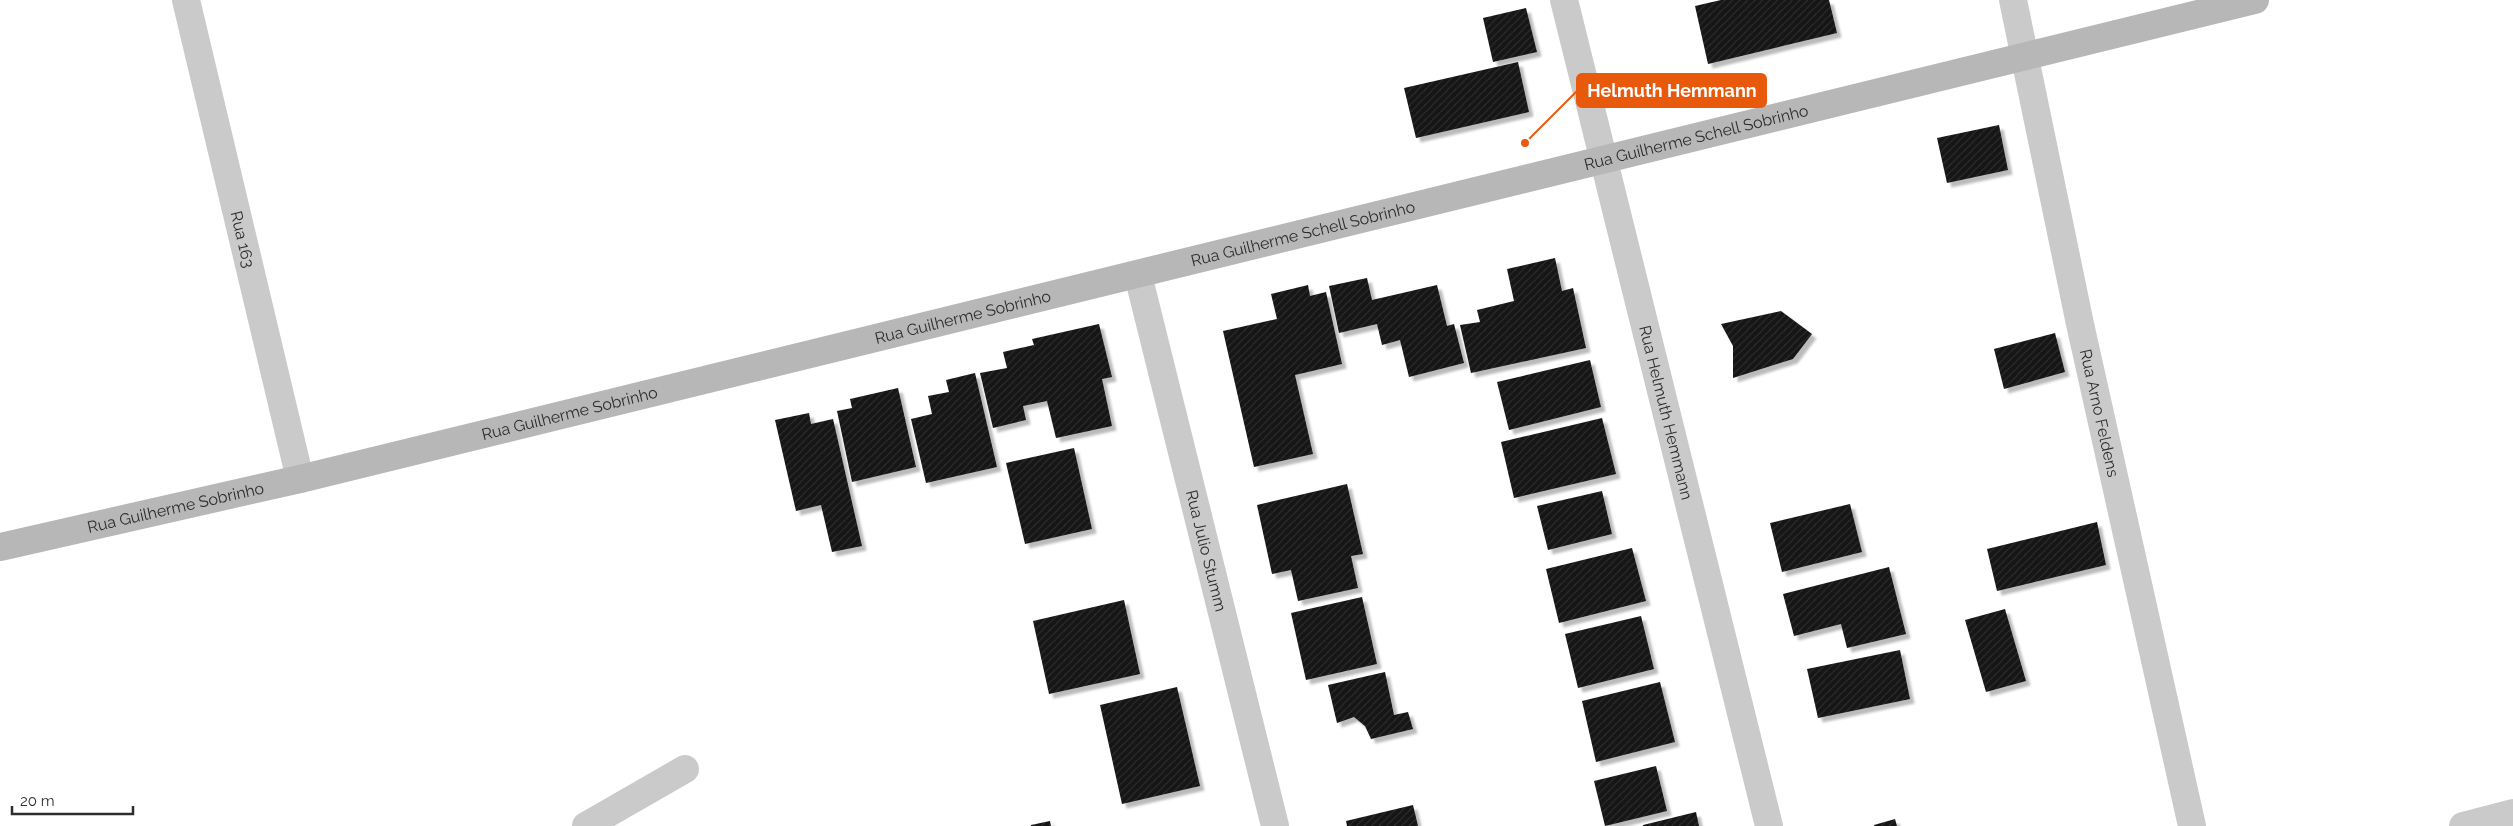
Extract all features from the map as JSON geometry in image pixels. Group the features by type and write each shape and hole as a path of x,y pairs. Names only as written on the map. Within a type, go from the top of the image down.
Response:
{"street":[{"name":"Rua 163","path":"186,0 300,479"},
{"name":"Rua Helmuth Hemmann","path":"1564,0 1769,826"},
{"name":"Rua Arno Feldens","path":"2013,0 2080,324 2192,826"},
{"name":"Rua Guilherme Schell Sobrinho","path":"1138,275 2026,58 2255,0"},
{"name":"Rua Guilherme Sobrinho","path":"0,547 300,479 1138,275"},
{"name":"Rua Julio Stumm","path":"1138,275 1275,826"},
{"path":"586,826 685,769"},
{"path":"2463,826 2513,813"}],"building":[{"path":"1721,0 1829,0 1837,33 1708,64 1695,6"},
{"path":"1526,8 1537,52 1493,62 1483,18"},
{"path":"1518,62 1529,112 1416,138 1404,88"},
{"path":"1999,125 2008,170 1947,183 1937,138"},
{"path":"1555,258 1562,291 1573,288 1586,348 1471,373 1460,325 1480,322 1477,310 1514,301 1507,269"},
{"path":"1367,278 1372,300 1437,285 1447,326 1454,324 1464,363 1409,377 1400,340 1382,345 1377,324 1339,333 1329,286"},
{"path":"1308,285 1310,296 1326,292 1342,364 1295,375 1313,454 1254,467 1223,331 1277,319 1271,294"},
{"path":"1781,311 1812,334 1793,359 1733,378 1733,346 1721,324"},
{"path":"1099,324 1112,377 1102,379 1112,426 1056,438 1047,401 1023,406 1026,420 993,428 980,373 1007,368 1003,352 1034,345 1032,339"},
{"path":"2055,333 2065,372 2004,389 1994,349"},
{"path":"1590,360 1601,407 1509,430 1497,382"},
{"path":"975,373 997,467 926,483 911,419 932,414 928,396 949,392 946,380"},
{"path":"898,388 916,467 852,482 837,411 852,408 850,399"},
{"path":"809,413 811,424 833,419 862,546 832,552 821,505 796,511 775,420"},
{"path":"1602,418 1616,474 1514,498 1501,442"},
{"path":"1074,448 1092,529 1025,544 1006,463"},
{"path":"1347,484 1363,554 1351,556 1358,588 1298,601 1291,570 1272,574 1257,505"},
{"path":"1602,491 1612,534 1548,550 1537,506"},
{"path":"1850,504 1862,552 1782,572 1770,523"},
{"path":"2097,522 2106,565 1997,591 1987,549"},
{"path":"1632,548 1646,601 1559,623 1546,569"},
{"path":"1889,567 1906,634 1847,648 1841,624 1794,636 1783,594"},
{"path":"1362,597 1377,664 1306,680 1291,613"},
{"path":"1124,600 1140,674 1049,694 1033,621"},
{"path":"2005,609 2026,681 1986,692 1965,620"},
{"path":"1641,616 1654,669 1578,688 1565,634"},
{"path":"1900,650 1910,699 1818,718 1807,669"},
{"path":"1385,672 1394,715 1408,712 1413,729 1371,739 1365,726 1354,717 1337,723 1328,685"},
{"path":"1660,682 1675,742 1596,762 1582,701"},
{"path":"1177,687 1200,786 1122,804 1100,705"},
{"path":"1656,766 1667,811 1605,826 1594,781"},
{"path":"1413,805 1418,826 1347,826 1346,821"},
{"path":"1696,812 1699,826 1643,826 1643,825"},
{"path":"1895,819 1897,826 1874,826 1874,825"},
{"path":"1050,821 1051,826 1031,826 1031,825"}],"place":[{"name":"Helmuth Hemmann","path":"1525,143"}]}
